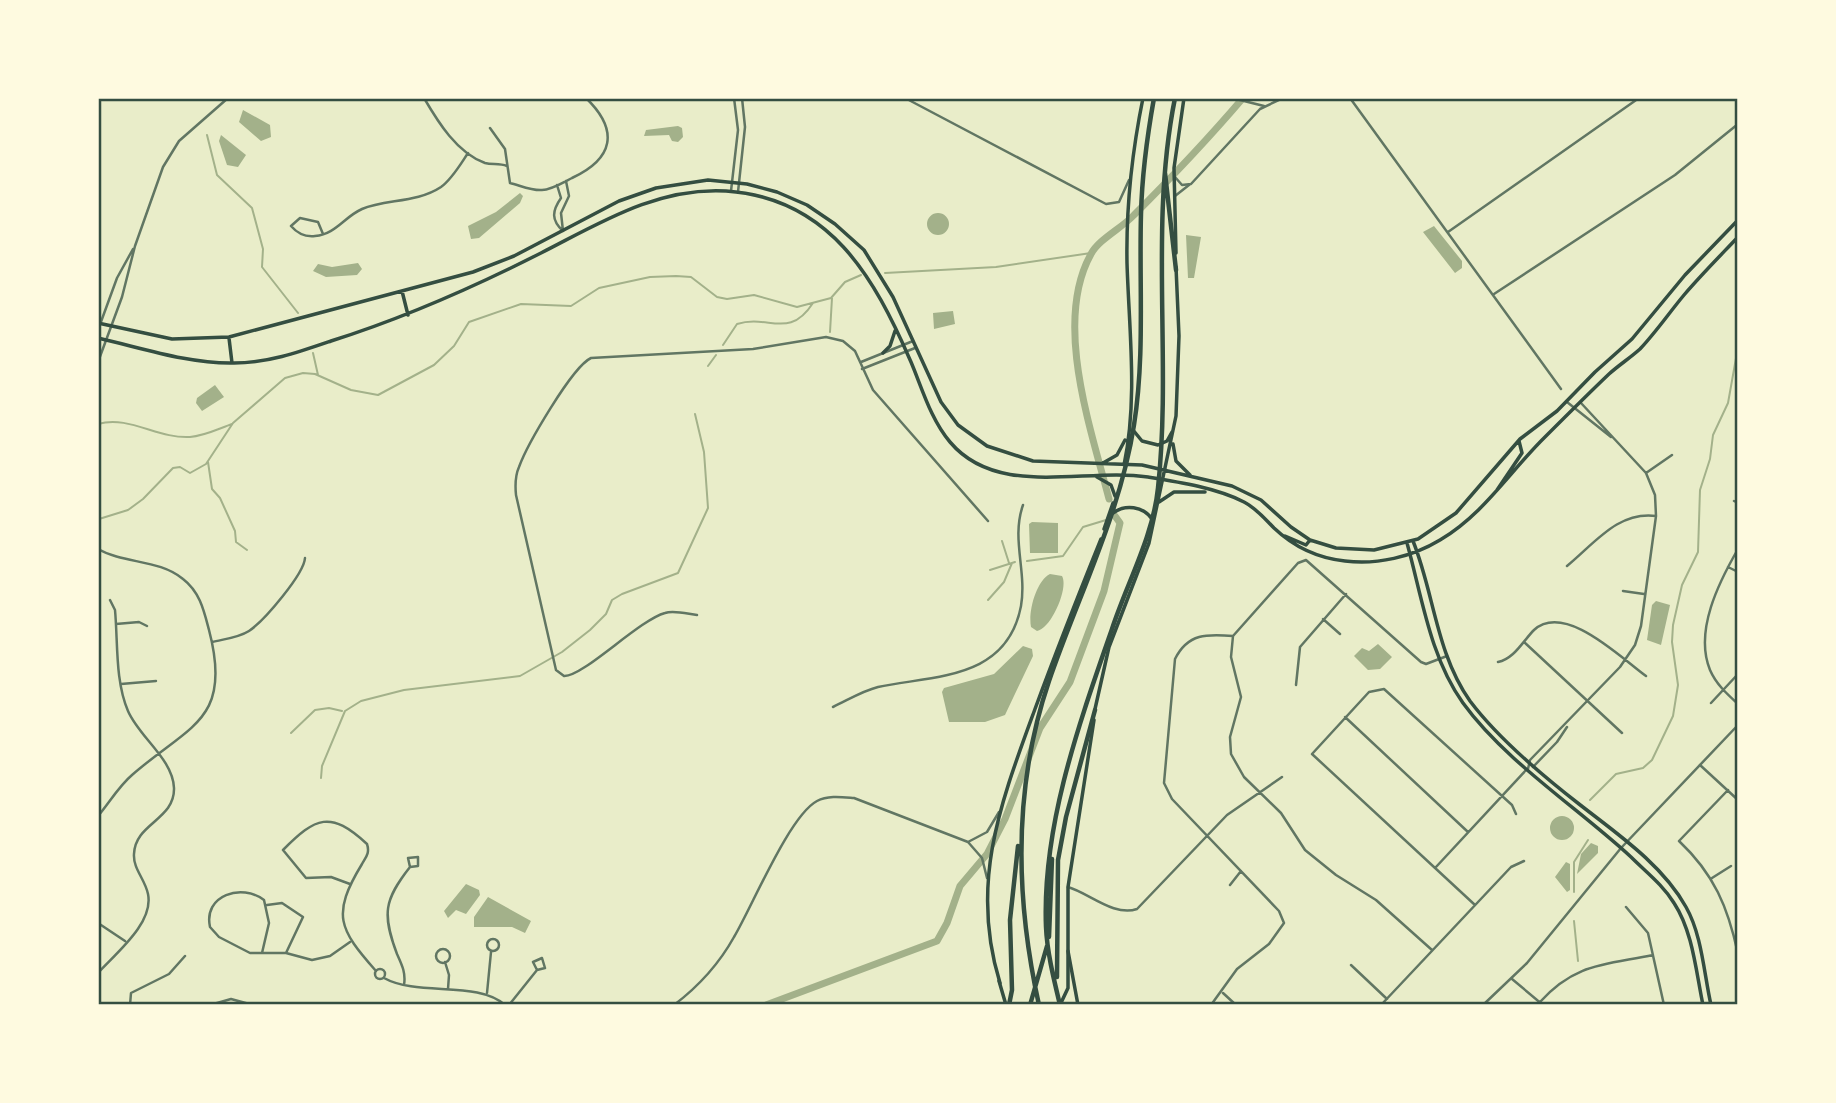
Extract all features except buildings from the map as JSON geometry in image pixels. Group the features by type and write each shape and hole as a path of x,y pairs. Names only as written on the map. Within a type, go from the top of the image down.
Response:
{"highway":[{"path":"1008,1005 1012,990 1010,920 1025,777 1037,721 1107,530 1134,424 1142,180 1154,98"},
{"path":"1060,1005 1046,930 1046,883 1056,809 1112,628 1144,547 1158,491 1164,350 1161,219 1164,159 1175,98"},
{"path":"1164,159 1176,270"},
{"path":"1058,995 1058,860 1066,817 1095,709"},
{"path":"1020,831 1026,946 1039,1005"},
{"path":"1030,1005 1052,928 1052,844"}],"main road":[{"path":"1008,1005 991,946 987,878 999,812 1045,682 1107,521 1124,464 1129,421 1127,244 1130,172 1143,98"},
{"path":"1060,1005 1068,988 1068,887 1095,709 1109,647 1153,528 1174,430 1179,358 1174,176 1179,119 1184,98"},
{"path":"99,323 172,339 229,337 493,264 619,201 656,188 694,181 739,183 769,189 797,200 823,215 854,241 881,277 949,415 975,439 1012,456 1047,463 1124,464 1165,469 1232,486 1261,500 1290,527 1310,540 1336,548 1360,550 1413,541 1456,513 1519,441 1632,339 1685,275 1738,220"},
{"path":"98,338 188,358 232,363 271,359 408,315 478,285 658,197 693,191 738,192 797,211 846,247 866,272 904,346 935,419 948,440 965,458 1017,475 1121,475 1163,480 1210,491 1257,510 1280,533 1311,553 1341,561 1371,562 1410,554 1453,531 1496,492 1543,438 1643,346 1695,282 1738,237"},
{"path":"563,231 566,240"},
{"path":"846,247 854,241"},
{"path":"402,291 408,315"},
{"path":"883,353 890,346 895,329"},
{"path":"229,337 232,363"},
{"path":"1129,421 1138,438 1147,444 1158,445 1167,441 1174,430"},
{"path":"1101,464 1120,451 1128,431"},
{"path":"1172,437 1176,461 1195,478"},
{"path":"1496,492 1522,453 1519,441"},
{"path":"1095,476 1111,485 1115,496"},
{"path":"1226,496 1232,486"},
{"path":"1160,502 1174,492 1210,491"},
{"path":"1107,521 1116,510 1130,507 1149,514 1153,528"},
{"path":"1280,533 1306,545 1310,540"},
{"path":"1413,541 1447,656 1471,701 1530,760 1627,842 1677,893 1692,921 1711,1005"},
{"path":"1407,543 1439,659 1465,706 1528,769 1621,848 1671,898 1686,928 1703,1005"},
{"path":"1671,898 1677,893"},
{"path":"1068,951 1078,1005"},
{"path":"1693,958 1701,957"}],"street":[{"path":"98,362 126,288 135,246 170,153 195,126 228,98"},
{"path":"424,98 440,125 468,153 487,164 507,166"},
{"path":"490,128 501,141 510,183 543,190 595,166 606,150 606,128 586,98"},
{"path":"731,191 738,130 734,98"},
{"path":"738,192 745,127 742,98"},
{"path":"905,98 1111,205 1123,198 1130,178"},
{"path":"1232,98 1264,106"},
{"path":"1175,197 1191,184 1264,106 1283,98"},
{"path":"1350,98 1561,389"},
{"path":"1448,232 1639,98"},
{"path":"1493,294 1667,180 1738,124"},
{"path":"323,234 318,222 306,217 294,221 291,226 304,235 323,234 337,229 363,209 394,204 438,189 448,181 468,153"},
{"path":"1174,176 1179,184 1191,184"},
{"path":"563,231 561,213 569,196 566,180"},
{"path":"557,185 561,198 553,215 555,224 563,231"},
{"path":"98,330 117,278 135,246"},
{"path":"698,615 662,614 595,657 574,675 562,676 555,666 516,495 516,479 523,459 579,365 601,355 753,349 826,337 848,344 873,390 988,521"},
{"path":"860,363 913,341"},
{"path":"862,369 916,347"},
{"path":"1566,401 1614,439"},
{"path":"1528,769 1530,760 1568,724 1625,661 1639,633 1645,594 1656,516 1655,495 1646,473 1581,403"},
{"path":"1646,473 1672,455"},
{"path":"833,706 876,688 963,672 983,663 997,652 1016,624 1020,610 1024,575 1016,529 1023,505"},
{"path":"1567,566 1624,518 1636,514 1656,516"},
{"path":"98,549 162,567 183,579 201,601 212,642 216,681 209,707 197,724 125,782 98,816"},
{"path":"1738,549 1718,588 1705,647 1709,669 1723,690 1738,704"},
{"path":"212,642 241,635 253,628 302,572 305,558"},
{"path":"1433,950 1376,900 1336,875 1305,850 1281,813 1257,792 1236,764 1230,746 1241,697 1231,657 1233,636 1302,561 1313,563 1421,662 1426,664 1447,656"},
{"path":"1728,567 1738,572"},
{"path":"1623,591 1645,594"},
{"path":"1296,685 1300,647 1346,594"},
{"path":"98,973 140,925 149,903 146,886 136,867 135,846 143,832 167,811 174,795 171,774 131,717 121,684 116,624 110,600"},
{"path":"1323,619 1340,634"},
{"path":"1498,662 1508,659 1544,623 1564,621 1574,625 1646,676"},
{"path":"116,624 139,622 147,626"},
{"path":"1211,1005 1223,993 1231,976 1269,944 1284,923 1279,911 1172,799 1164,783 1172,670 1179,650 1196,636 1233,636"},
{"path":"1524,642 1622,733"},
{"path":"1711,703 1738,674"},
{"path":"121,684 156,681"},
{"path":"1475,905 1312,754 1369,692 1379,688 1388,690 1512,805 1516,814"},
{"path":"1345,717 1468,832"},
{"path":"1435,868 1528,769 1536,765 1568,724"},
{"path":"1483,1005 1512,979 1621,848 1738,725"},
{"path":"1700,765 1738,800"},
{"path":"1068,887 1113,908 1133,911 1153,896 1227,815 1282,777"},
{"path":"1728,790 1679,841 1712,878 1729,916 1738,954"},
{"path":"674,1005 712,971 733,939 799,818 817,801 837,796 854,798 968,842 982,858 987,878"},
{"path":"968,842 987,832 999,812"},
{"path":"350,884 331,877 306,878 283,850 305,828 321,822 351,830 369,849 350,884 343,910 350,942 376,971 376,977 404,985 487,995 507,1005 537,970"},
{"path":"1381,1005 1511,867 1524,861"},
{"path":"1712,878 1731,866"},
{"path":"404,985 404,971 389,933 387,911 393,889 410,867"},
{"path":"1230,885 1241,871"},
{"path":"262,953 269,926 267,905 259,896 233,891 213,907 209,920 219,937 250,953 262,953 286,953 315,960 330,956 350,942"},
{"path":"267,905 282,903 303,917 286,953"},
{"path":"1626,907 1646,928 1664,1005"},
{"path":"98,923 125,941"},
{"path":"487,995 491,952"},
{"path":"1512,979 1542,1004 1557,984 1578,971 1653,955"},
{"path":"130,1005 131,993 169,974 185,956"},
{"path":"445,962 449,975 448,991"},
{"path":"1351,965 1387,999"},
{"path":"376,971 384,971 384,978"},
{"path":"1223,993 1236,1005"},
{"path":"210,1005 231,999 253,1005"}],"shaded area":[{"path":"243,110 270,125 271,137 261,141 239,122"},
{"path":"678,126 682,128 683,137 678,142 672,141 669,135 644,136 646,130"},
{"path":"221,135 246,155 238,167 227,165 219,141"},
{"path":"520,193 523,196 520,203 479,238 471,239 468,226 496,212"},
{"path":"938,213 946,216 949,224 946,232 938,235 930,232 927,224 930,216"},
{"path":"1434,226 1462,261 1462,268 1455,273 1423,232"},
{"path":"1186,235 1201,237 1194,278 1188,278"},
{"path":"358,263 362,269 357,275 326,277 313,271 318,264 332,267"},
{"path":"953,311 955,324 934,329 933,313"},
{"path":"215,385 224,397 202,411 196,403 197,398"},
{"path":"1058,523 1058,553 1030,553 1029,524"},
{"path":"1050,574 1062,576 1064,582 1061,598 1048,623 1037,631 1031,627 1032,605 1041,583"},
{"path":"1656,601 1670,605 1661,645 1647,640 1652,605"},
{"path":"1378,644 1392,657 1380,669 1368,670 1354,656 1362,648 1369,651"},
{"path":"1023,646 1032,649 1033,656 1005,715 985,722 949,722 942,692 944,688 994,674"},
{"path":"1562,816 1570,820 1574,828 1570,836 1562,840 1554,836 1550,828 1554,820"},
{"path":"1591,843 1598,846 1598,853 1577,874 1581,854"},
{"path":"1566,862 1570,864 1570,890 1567,892 1555,877"},
{"path":"466,884 479,890 480,895 466,914 456,910 448,918 444,911"},
{"path":"488,897 531,921 525,933 512,927 474,927 474,917"}],"waterway":[{"path":"1109,499 1079,376 1075,311 1080,281 1095,249 1148,201 1243,98"},
{"path":"207,135 217,175 252,208 263,249 262,267 298,313"},
{"path":"885,273 996,267 1091,253"},
{"path":"99,519 128,510 143,499 173,468 180,467 190,473 206,464 233,423 285,378 303,373 315,374 351,390 378,395 434,365 454,346 469,322 521,304 571,306 599,288 650,277 691,277 717,297 727,299 754,295 797,307 831,298 845,282 861,275"},
{"path":"830,332 832,298"},
{"path":"723,345 737,324 787,323 804,314 813,303"},
{"path":"1590,800 1616,774 1643,768 1652,760 1673,716 1678,685 1672,642 1673,625 1682,585 1698,552 1700,490 1710,459 1713,435 1728,403 1738,347"},
{"path":"313,353 318,375"},
{"path":"708,366 716,355"},
{"path":"321,778 322,766 345,711 361,701 404,690 520,676 562,652 590,630 606,614 612,600 678,573 708,508 704,452 695,414"},
{"path":"98,424 121,423 178,437 206,434 232,424"},
{"path":"208,462 212,489 220,498 235,531 236,542 247,550"},
{"path":"766,1005 937,941 947,923 960,886 987,854 1005,819 1040,728 1070,682 1104,591 1120,523 1115,516"},
{"path":"1027,561 1063,556 1083,527 1106,520"},
{"path":"1002,541 1009,563"},
{"path":"990,570 1015,562"},
{"path":"988,600 1004,582 1012,563"},
{"path":"291,733 315,710 329,708 342,711"},
{"path":"1574,892 1574,862 1588,840"},
{"path":"1574,921 1578,961"},
{"path":"774,1001 775,1005"}]}
